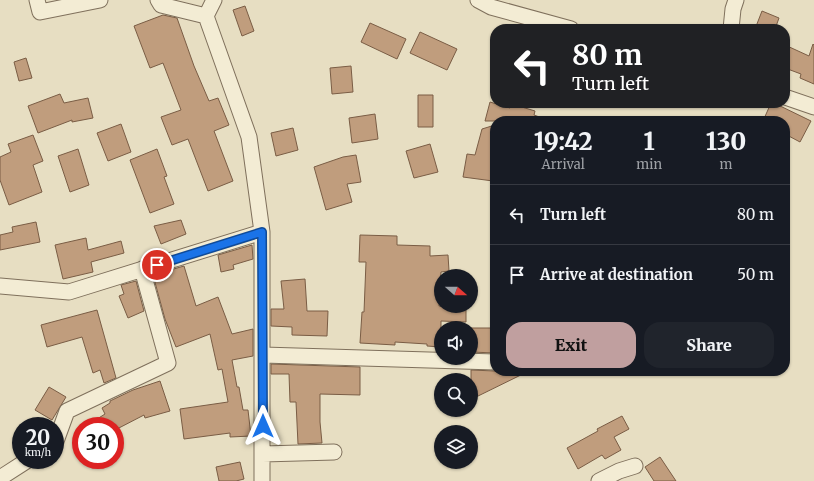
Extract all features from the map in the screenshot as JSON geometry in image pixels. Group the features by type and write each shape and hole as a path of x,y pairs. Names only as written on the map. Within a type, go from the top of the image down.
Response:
{"street":[{"path":"37,0 40,12 100,0"},
{"path":"158,0 161,5 206,16"},
{"path":"214,0 206,16 249,137 262,232 262,481"},
{"path":"478,0 491,7 553,24"},
{"path":"732,24 733,9 736,0"},
{"path":"790,99 814,107"},
{"path":"0,286 69,292 262,232"},
{"path":"64,419 67,411 168,363 142,269"},
{"path":"262,355 490,362"},
{"path":"263,454 334,452"},
{"path":"599,481 619,471 635,466"},
{"path":"0,478 14,469"}],"building":[{"path":"245,6 254,31 242,36 233,10"},
{"path":"762,11 779,18 777,24 757,24"},
{"path":"163,15 177,18 194,66 209,101 218,98 229,125 214,131 233,181 208,191 188,139 172,145 161,117 181,110 163,63 150,68 134,26"},
{"path":"370,23 406,39 397,59 361,42"},
{"path":"420,32 457,49 447,70 410,53"},
{"path":"813,44 814,84 800,78 801,74 790,70 790,47 809,56"},
{"path":"26,58 32,78 19,81 14,62"},
{"path":"351,66 353,92 332,94 330,68"},
{"path":"60,94 64,103 88,98 93,118 72,122 72,120 38,133 28,106"},
{"path":"418,95 433,95 433,127 418,127"},
{"path":"490,102 490,108 525,108 535,111 534,115 537,116 490,116 490,121 485,121"},
{"path":"769,108 784,108 811,121 800,142 790,137 790,116 765,116"},
{"path":"375,114 378,139 352,143 349,118"},
{"path":"121,124 131,152 108,161 97,133"},
{"path":"490,127 490,181 463,177 467,154 475,155 482,129"},
{"path":"293,128 298,150 276,156 271,133"},
{"path":"33,135 43,161 33,165 42,192 9,205 0,180 0,157 11,152 8,144"},
{"path":"430,144 438,172 414,178 406,151"},
{"path":"78,149 89,185 70,192 58,156"},
{"path":"157,149 167,176 164,177 174,204 150,213 130,160"},
{"path":"356,155 361,182 347,184 352,202 326,210 314,167 343,157"},
{"path":"181,220 186,234 161,244 154,226"},
{"path":"36,222 40,242 0,250 0,235 13,232 12,227"},
{"path":"360,235 397,236 397,245 430,246 430,256 448,255 449,269 434,269 434,313 466,313 466,321 434,321 434,346 427,346 427,344 395,342 395,345 360,343 362,312 364,312 366,262 359,262"},
{"path":"86,238 88,250 121,241 124,253 91,262 93,272 63,279 55,245"},
{"path":"252,245 253,259 233,265 234,269 221,272 218,255"},
{"path":"184,266 196,306 218,297 232,334 253,329 253,356 232,360 243,410 248,410 251,436 230,437 230,433 184,439 180,409 228,402 222,369 218,370 210,334 176,347 165,319 153,275"},
{"path":"305,279 307,311 328,311 327,336 292,335 292,327 271,326 271,309 284,309 281,281"},
{"path":"136,281 144,311 128,318 119,296 124,294 121,285"},
{"path":"97,310 116,378 104,383 100,370 93,373 82,337 47,347 41,325"},
{"path":"478,328 490,328 490,353 478,352"},
{"path":"271,364 360,367 360,395 320,394 322,443 298,444 296,402 290,402 289,374 271,374"},
{"path":"471,370 490,371 490,376 519,376 478,396 478,373 471,373"},
{"path":"160,381 170,411 145,418 144,415 124,425 124,417 100,417 105,414 102,408 110,403 110,401 133,390"},
{"path":"49,387 66,397 54,417 47,417 35,410"},
{"path":"622,416 629,429 614,437 621,450 605,459 602,455 578,469 567,448 598,431 597,429"},
{"path":"660,457 676,481 654,481 645,467"},
{"path":"240,462 244,479 236,481 219,481 216,467"}],"route":[{"path":"157,265 262,232 263,426"}]}
